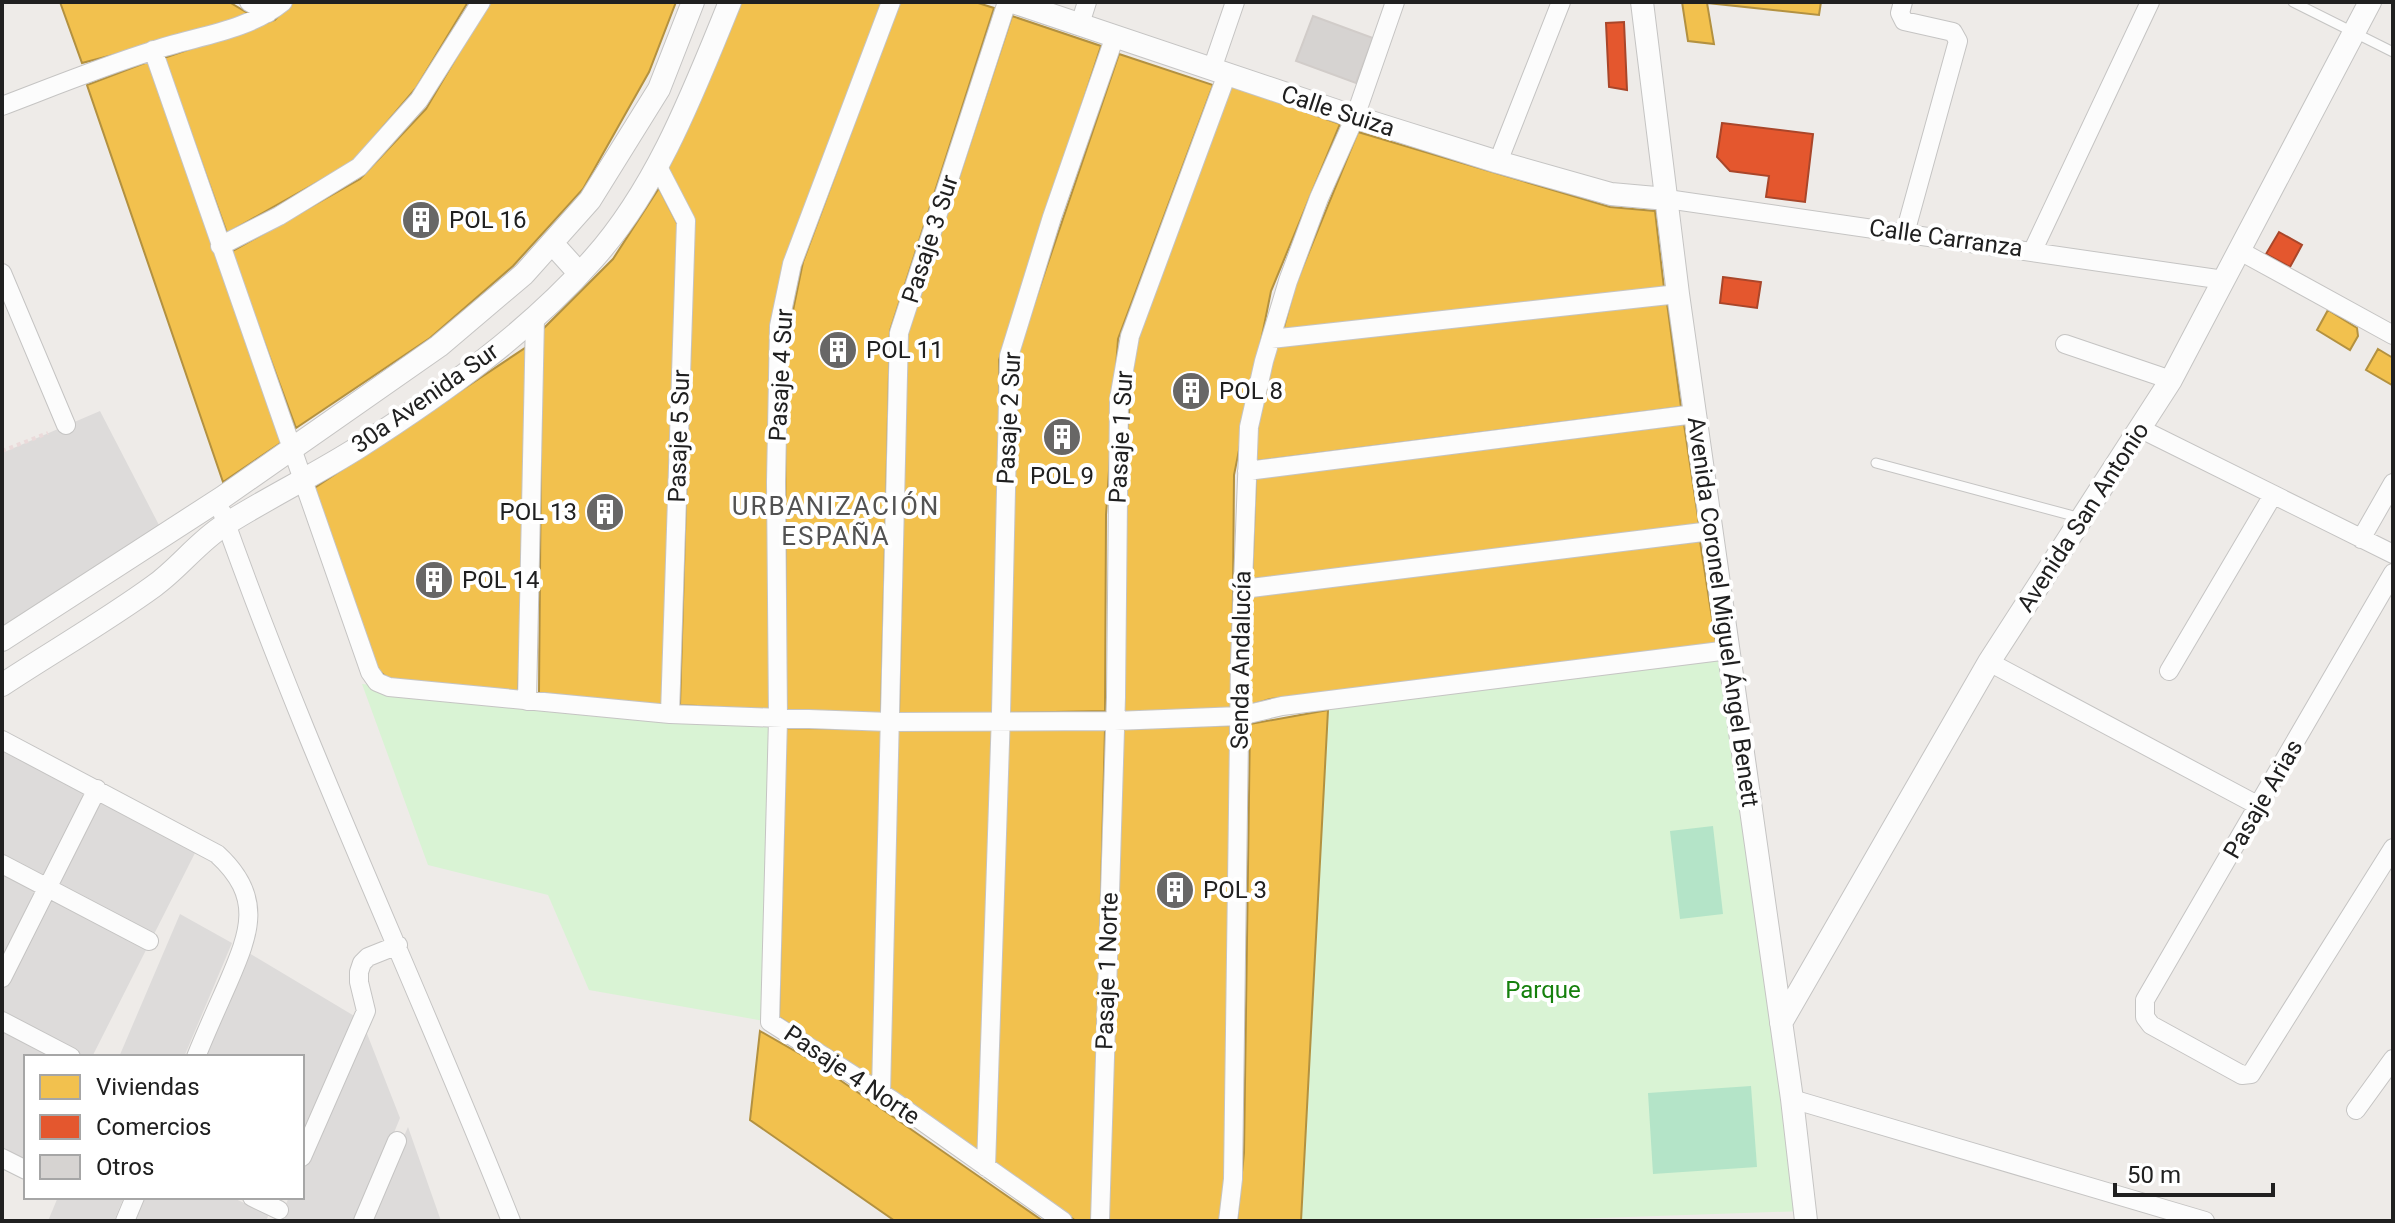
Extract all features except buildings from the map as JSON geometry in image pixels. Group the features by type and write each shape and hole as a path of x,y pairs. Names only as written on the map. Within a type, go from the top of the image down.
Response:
{"street":[{"path":"249,2 275,8"},
{"path":"220,246 279,216 359,167 419,100 481,2"},
{"name":"30a Avenida Sur","path":"2,640 218,501 439,346 524,274 590,200 659,89 693,2"},
{"name":"30a Avenida Sur","path":"2,685 156,584 226,524 358,447 432,396 535,317 596,257 625,217 657,165 693,92 730,2"},
{"name":"Pasaje 4 Sur","path":"778,719 776,482 779,326 792,264 891,2"},
{"name":"Pasaje 3 Sur","path":"881,1093 899,333 1007,2"},
{"name":"Calle Suiza","path":"1013,2 1498,162 1611,194 1667,199"},
{"path":"1080,24 1087,2"},
{"name":"Pasaje 1 Sur","path":"1114,721 1119,399 1130,336 1220,72 1235,2"},
{"name":"Senda Andalucía","path":"1228,1221 1233,1179 1240,716 1249,427 1288,281 1319,198 1355,117 1395,2"},
{"path":"1498,162 1561,2"},
{"name":"Avenida Coronel Miguel Ángel Benett","path":"1642,2 1678,294 1792,1099 1806,1221"},
{"path":"1903,2 1900,13 1904,21 1953,32 1958,41 1905,233"},
{"path":"2033,250 2150,2"},
{"name":"Avenida San Antonio","path":"1781,1023 1989,662 2171,380 2370,2"},
{"path":"2,106 153,50 222,32 275,8"},
{"name":"Pasaje 2 Sur","path":"986,1167 1009,356 1052,217 1115,36"},
{"path":"153,50 370,672 377,682 389,687 670,714 889,722 1114,721 1240,716 1282,706 1729,650"},
{"name":"Pasaje 5 Sur","path":"657,165 686,221 670,714"},
{"name":"Calle Carranza","path":"1667,199 2224,280"},
{"path":"552,243 579,273"},
{"path":"2240,251 2393,335"},
{"path":"2,273 66,425"},
{"path":"1271,339 1678,294"},
{"path":"527,701 535,317"},
{"path":"2065,344 2171,380"},
{"path":"1247,471 1695,414"},
{"path":"2141,429 2393,554"},
{"path":"2361,539 2393,483"},
{"path":"2169,671 2273,495"},
{"path":"218,501 328,784 511,1221"},
{"path":"1243,589 1711,531"},
{"name":"Pasaje Arias","path":"2393,573 2145,1000 2145,1017 2151,1025 2247,1076 2254,1070 2393,848"},
{"path":"1989,662 2259,806"},
{"name":"Pasaje 4 Norte","path":"778,719 770,1022 881,1093 1063,1221"},
{"name":"Pasaje 1 Norte","path":"1100,1221 1114,721"},
{"path":"2,740 217,854 232,868 249,909 248,933 197,1055"},
{"path":"2,978 97,789"},
{"path":"2,864 149,941"},
{"path":"304,1152 366,1011 359,982 362,963 368,957 398,945"},
{"path":"2,1021 67,1055"},
{"path":"2356,1110 2393,1059"},
{"path":"1792,1099 2205,1221"},
{"path":"363,1221 397,1141"},
{"path":"2,1158 24,1169"},
{"path":"125,1221 134,1199"},
{"path":"256,1199 279,1209"}],"lane":[{"path":"2293,2 2393,52"},
{"path":"1876,463 2083,518"}],"path":[{"path":"2,451 66,425"}],"shaded area":[{"path":"100,411 160,527 2,630 2,453"},
{"path":"2,746 90,792 46,881 2,858"},
{"path":"97,797 197,849 93,1055 24,1055 24,1165 2,1154 2,987"},
{"path":"2,868 42,889 2,968"},
{"path":"180,914 232,943 185,1055 120,1055"},
{"path":"249,953 356,1017 304,1135 304,1055 205,1055"},
{"path":"364,1026 400,1118 358,1221 285,1221 280,1218 288,1199 304,1199 304,1162"},
{"path":"408,1127 441,1221 367,1221"},
{"path":"57,1199 123,1199 114,1221 48,1221"},
{"path":"143,1199 235,1199 269,1214 266,1221 134,1221"}],"green space":[{"name":"Parque","path":"1729,650 1805,1211 1564,1221 1301,1221 1328,700"},
{"path":"362,684 777,724 770,1022 589,990 548,895 428,865"},
{"path":"1713,826 1723,914 1680,919 1670,831"},
{"path":"1751,1086 1757,1167 1653,1174 1648,1093"}],"place":[{"name":"POL 16","path":"421,220"},
{"name":"POL 11","path":"838,350"},
{"name":"POL 8","path":"1191,391"},
{"name":"POL 9","path":"1062,437"},
{"name":"POL 13","path":"605,512"},
{"name":"POL 14","path":"434,580"},
{"name":"POL 3","path":"1175,890"}],"district":[{"name":"URBANIZACIÓN ESPAÑA","path":"836,521"}]}
